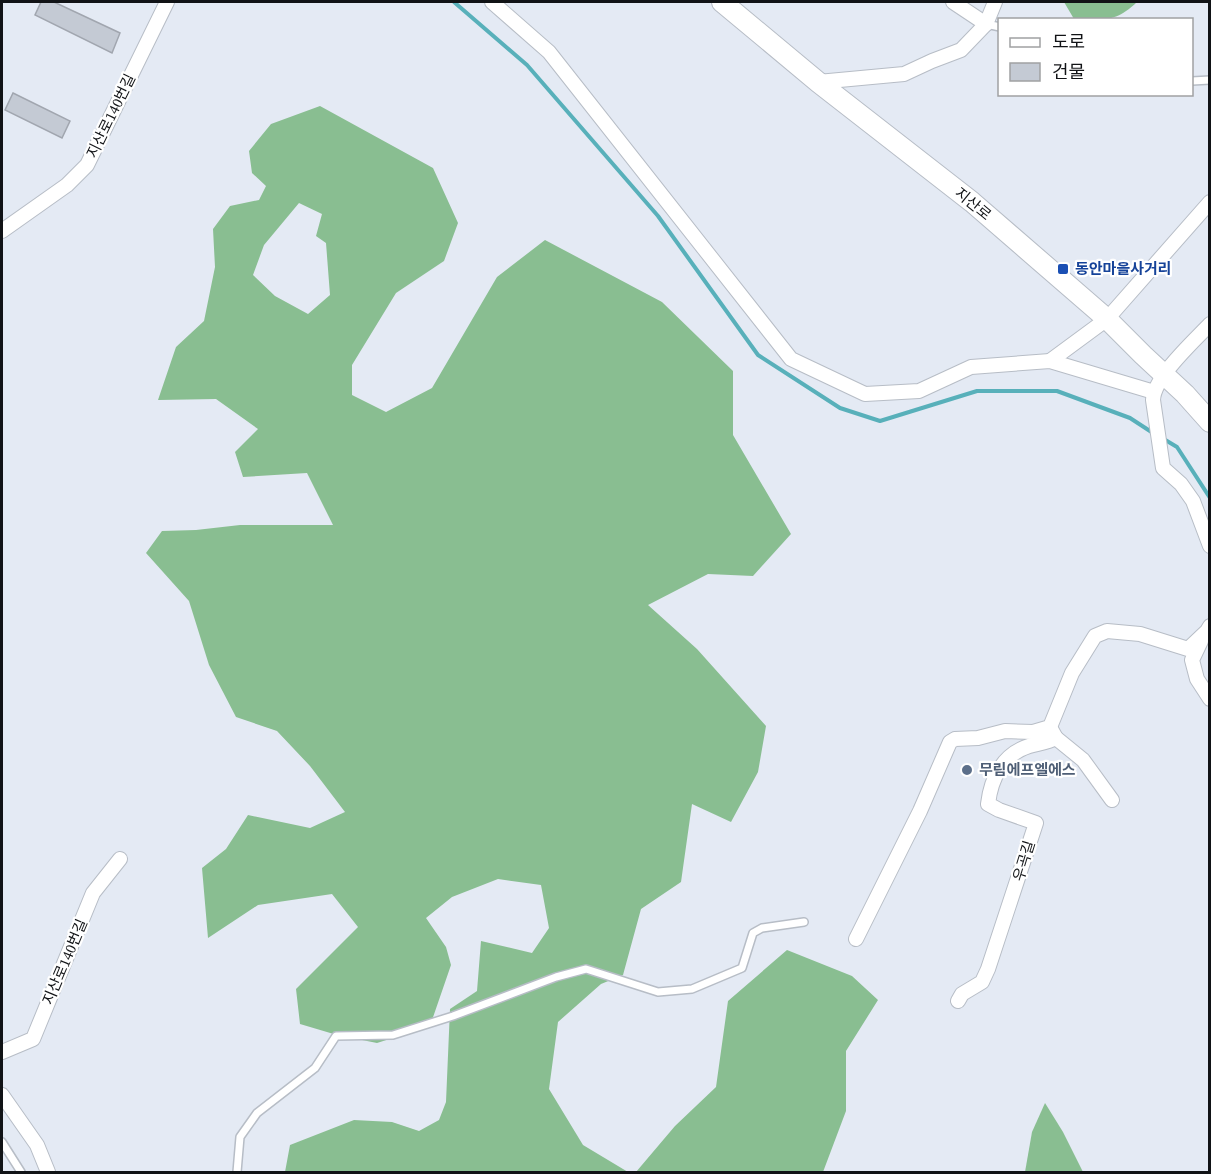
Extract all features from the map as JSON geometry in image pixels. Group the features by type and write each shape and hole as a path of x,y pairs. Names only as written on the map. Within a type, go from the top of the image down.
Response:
{"main road":[{"name":"지산로","path":"722,2 818,82 972,202 1107,318 1165,374 1209,422"}],"street":[{"name":"지산로140번길","path":"2,231 67,184 87,165 167,2"},
{"path":"492,2 549,52 791,359 865,394 919,391 971,367 1050,361 1153,396"},
{"path":"953,2 993,26"},
{"path":"818,82 904,74 961,50 993,26 995,2"},
{"path":"1050,361 1107,318 1209,202"},
{"path":"1209,324 1165,374 1153,396 1163,468 1181,484 1192,501 1209,546"},
{"path":"1208,629 1192,660 1197,679 1209,699"},
{"path":"1053,733 1072,673 1095,636 1107,631 1140,634 1188,649 1208,629"},
{"path":"856,939 920,811 950,742 955,739 978,738 1005,731 1053,733 1083,760 1112,800"},
{"name":"우곡길","path":"958,1001 962,994 982,982 988,969 1036,823 988,804 993,781 1004,762 1014,753 1027,747 1047,743 1053,733"},
{"name":"지산로140번길","path":"2,1052 33,1039 93,893 120,859"},
{"path":"2,1095 37,1145 48,1173"}],"lane":[{"path":"1193,81 1209,80"},
{"path":"237,1173 240,1137 257,1113 315,1068 336,1036 393,1035 453,1016 556,977 586,969 657,992 692,988 742,968 753,933 762,928 804,922"},
{"path":"2,1142 21,1173"}],"green space":[{"path":"1064,2 1137,2 1122,14 1112,18 1073,18"},
{"path":"320,106 433,168 458,223 444,261 396,293 352,365 352,395 386,412 432,388 497,277 545,240 662,302 733,371 733,435 791,534 753,576 708,574 648,605 697,649 766,726 758,772 731,822 692,804 681,882 641,909 623,975 601,984 558,1022 549,1089 583,1145 628,1172 285,1172 290,1145 354,1120 392,1122 419,1131 439,1120 446,1102 450,1009 477,991 481,941 532,953 549,928 541,885 498,879 452,897 426,918 446,947 451,965 430,1026 377,1043 337,1035 300,1024 296,989 358,927 332,894 258,905 208,938 202,868 226,849 248,815 310,828 345,812 310,766 277,731 236,717 209,665 189,601 146,553 162,531 240,525 333,525 307,473 243,477 235,452 258,429 216,399 158,400 176,347 204,321 215,267 213,229 230,206 259,200 266,186 252,173 249,151 271,124","holes":["299,203 322,214 316,236 326,243 330,295 308,314 275,296 253,275 264,245"]},
{"path":"787,950 852,976 878,1000 846,1051 846,1111 823,1172 636,1172 675,1126 716,1087 728,1001"},
{"path":"1045,1103 1083,1172 1025,1172 1032,1132"}],"building":[{"path":"41,2 54,2 120,33 112,53 35,15"},
{"path":"13,93 70,121 62,138 5,110"}],"waterway":[{"path":"454,2 527,65 658,216 758,355 840,408 880,421 977,391 1057,391 1130,418 1153,433"},
{"path":"1162,438 1177,447 1210,498"}],"place":[{"name":"동안마을사거리","path":"1063,269"},
{"name":"무림에프엘에스","path":"967,770"}]}
